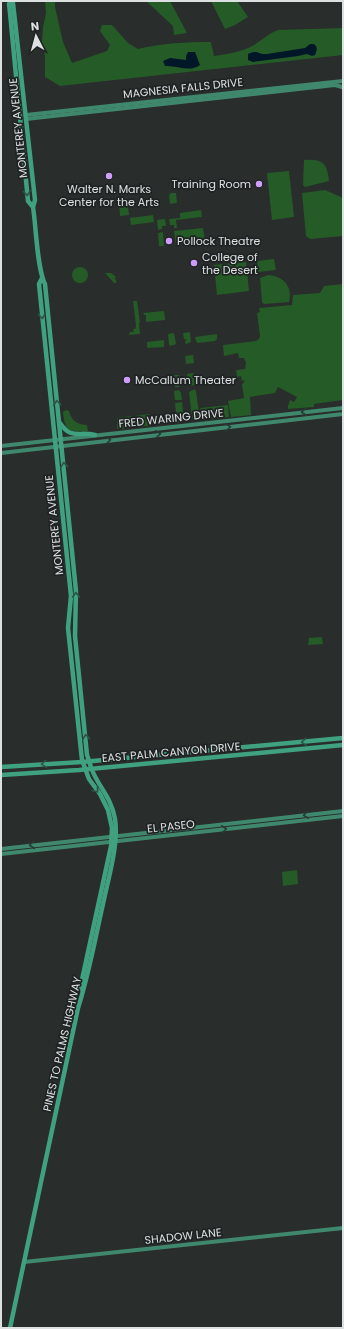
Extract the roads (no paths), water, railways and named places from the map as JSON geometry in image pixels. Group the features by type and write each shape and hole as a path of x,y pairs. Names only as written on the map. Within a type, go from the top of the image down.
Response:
{"main road":[{"name":"MONTEREY AVENUE","path":"11,1 9,4 28,201 33,207"},
{"name":"MONTEREY AVENUE","path":"11,1 13,3 35,200 33,207 42,278 45,284 62,446 76,581 76,648 91,769"},
{"path":"15,70 20,84 23,115 26,117"},
{"name":"MONTEREY AVENUE","path":"42,278 39,284 71,596 68,628 70,652 82,762 85,770"},
{"path":"59,422 65,431 71,434 88,433 95,435"},
{"path":"68,567 72,578 76,581"},
{"path":"70,608 73,614 72,634 76,648"},
{"name":"EAST PALM CANYON DRIVE","path":"1,767 89,762 343,738"},
{"path":"253,754 255,749 276,747 285,744"},
{"name":"EAST PALM CANYON DRIVE","path":"1,775 85,770 343,745"},
{"path":"197,758 218,753 221,750"},
{"name":"PINES TO PALMS HIGHWAY","path":"10,1328 114,838 115,818 109,799 91,769"},
{"name":"PINES TO PALMS HIGHWAY","path":"85,770 108,810 114,838"}],"street":[{"name":"MAGNESIA FALLS DRIVE","path":"26,117 343,81"},
{"path":"343,81 343,88"},
{"name":"MAGNESIA FALLS DRIVE","path":"26,117 335,85 343,88"},
{"name":"FRED WARING DRIVE","path":"1,446 343,408"},
{"name":"FRED WARING DRIVE","path":"1,451 62,446 343,414"},
{"path":"12,451 16,447 25,446 31,443"},
{"path":"1,451 8,449 11,445"},
{"name":"EL PASEO","path":"114,838 343,811"},
{"name":"EL PASEO","path":"1,851 9,850 10,848 64,842 343,816"},
{"path":"1,851 45,849 78,845 86,842 114,838"},
{"path":"45,849 47,846 64,842 70,846"},
{"name":"SHADOW LANE","path":"24,1262 343,1228"}],"water":[{"path":"310,44 314,44 317,47 315,55 312,56 307,54 253,62 248,60 248,54 256,52 267,54 305,48"},
{"path":"188,52 195,52 200,65 187,69 165,66 163,61 170,58 186,60"}],"place":[{"name":"Walter N. Marks Center for the Arts","path":"109,176"},
{"name":"Training Room","path":"259,184"},
{"name":"Pollock Theatre","path":"169,241"},
{"name":"College of the Desert","path":"194,263"},
{"name":"McCallum Theater","path":"127,380"}]}
